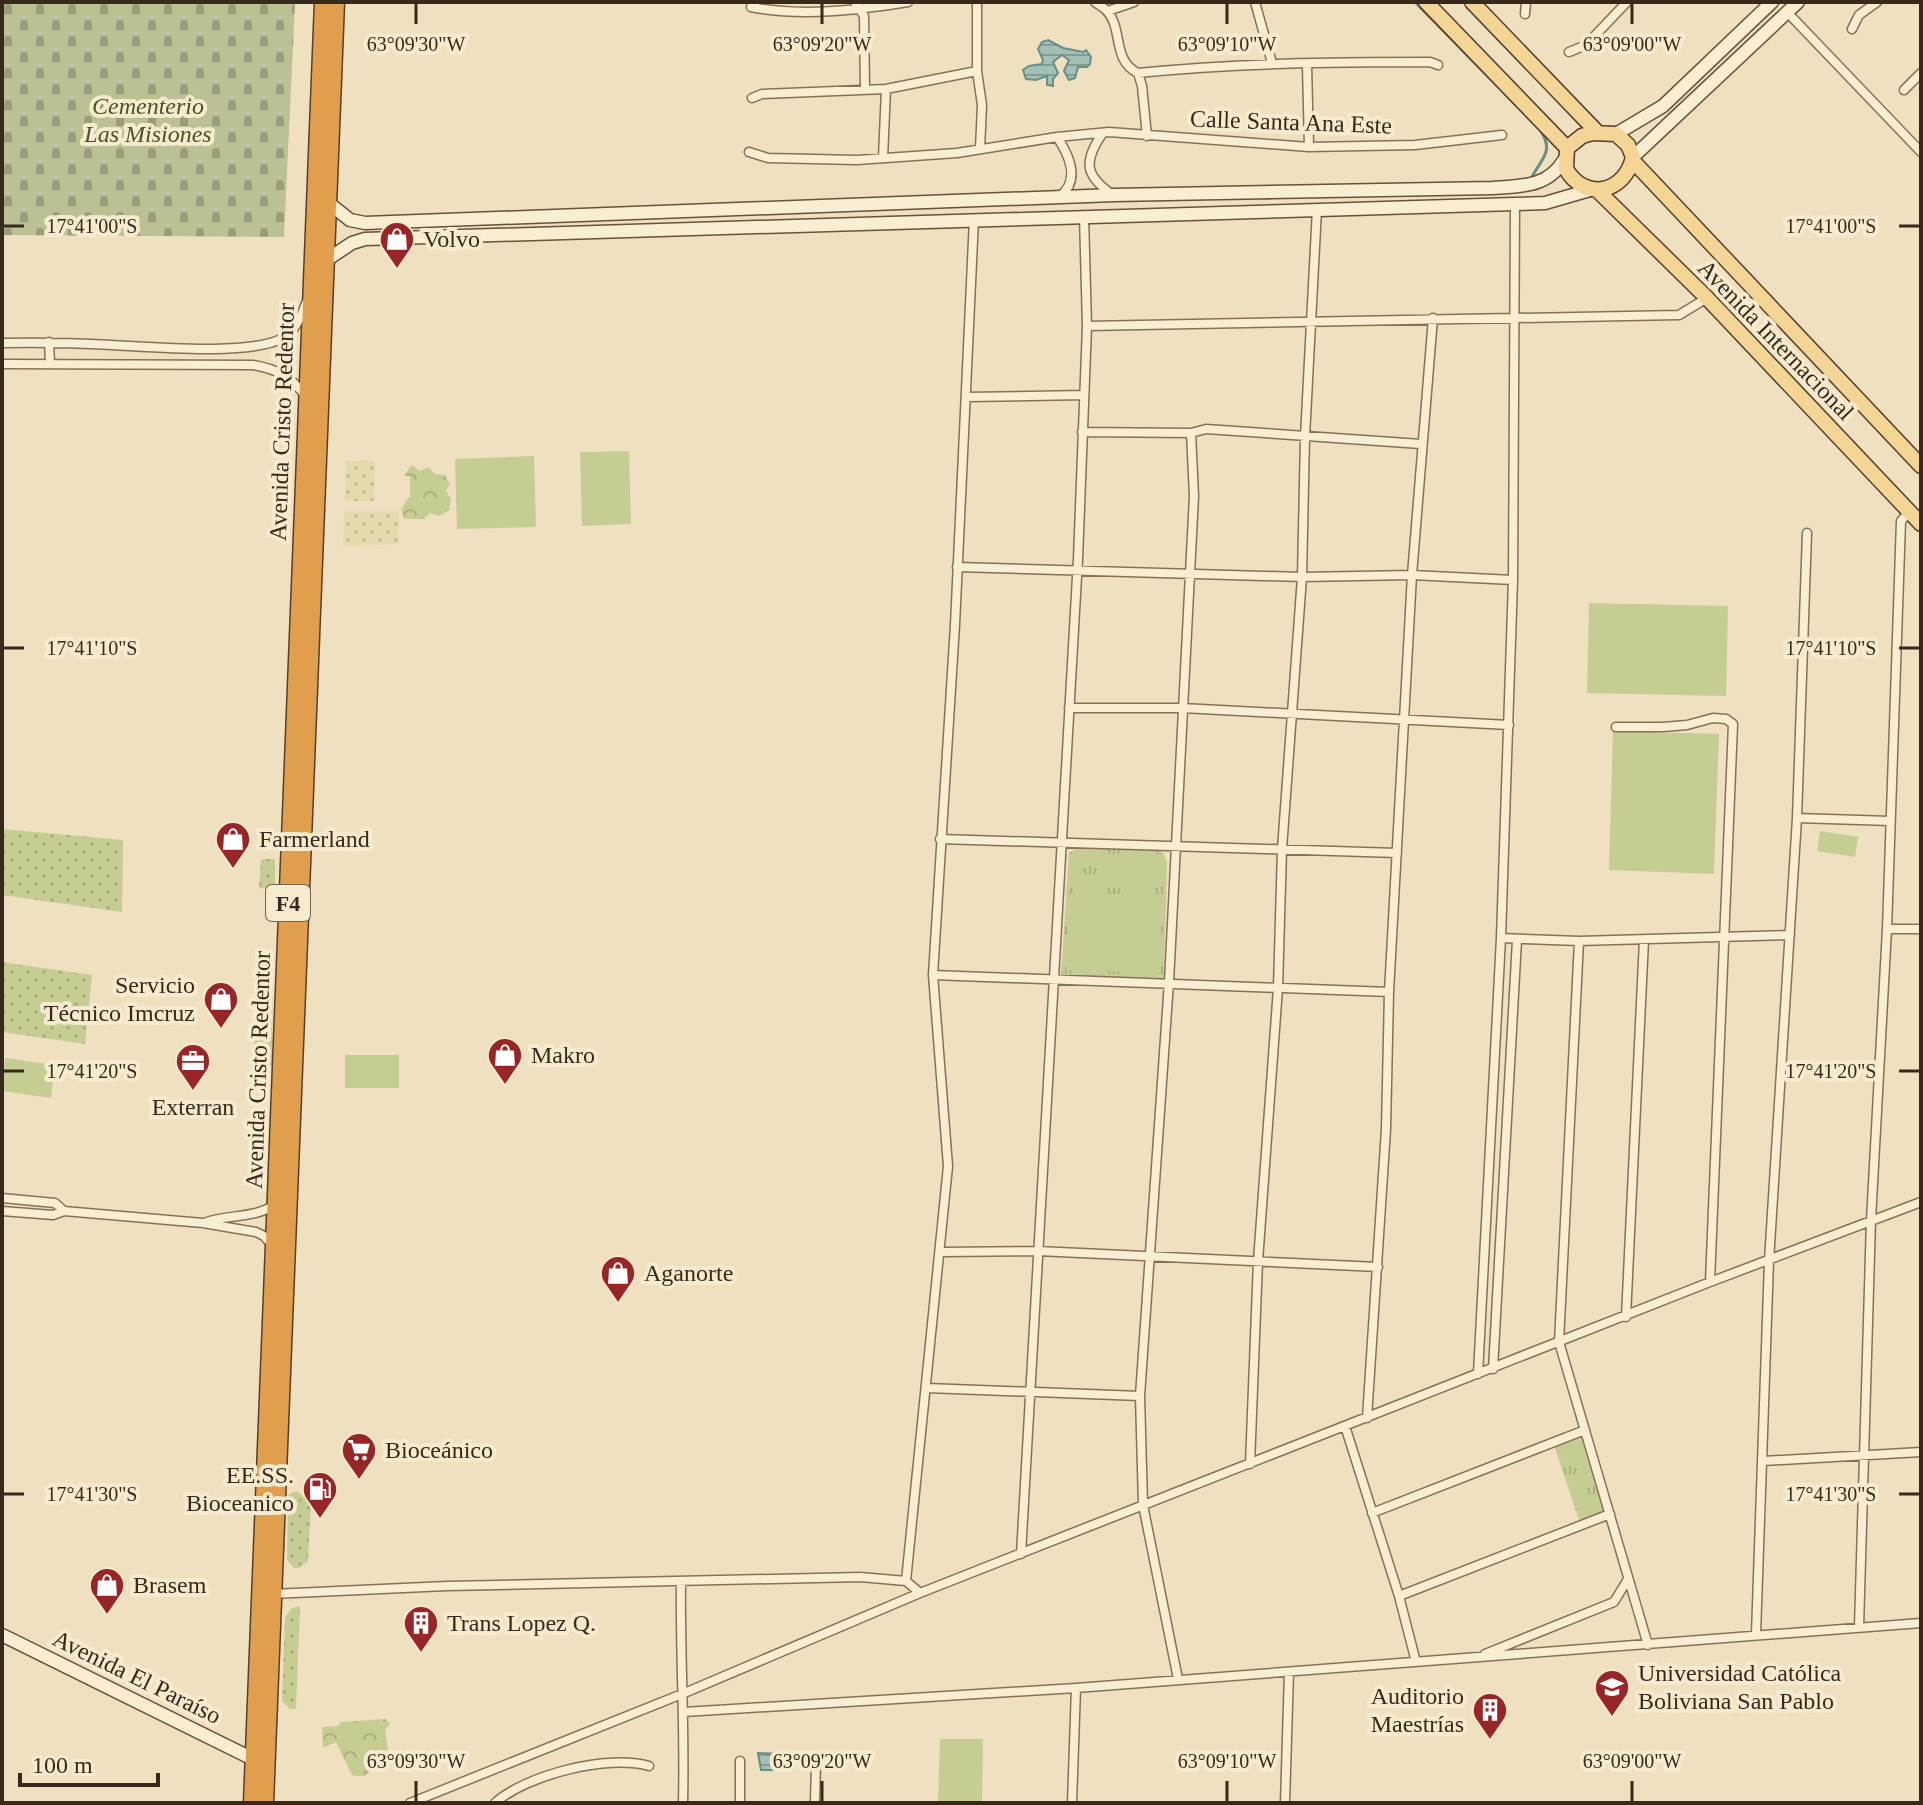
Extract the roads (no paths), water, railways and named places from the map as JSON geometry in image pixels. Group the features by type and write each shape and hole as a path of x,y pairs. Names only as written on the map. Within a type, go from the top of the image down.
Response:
{"highway":[{"name":"Avenida Cristo Redentor","path":"252,1803 323,2"},
{"name":"Avenida Cristo Redentor","path":"265,1803 336,2"}],"main road":[{"path":"1426,2 1566,154 1570,176 1577,184 1593,190"},
{"path":"1472,2 1598,133"},
{"path":"326,201 350,220 365,223 1114,195 1536,184 1554,174 1582,136 1616,134 1663,106 1772,2"},
{"path":"325,261 352,243 365,239 1545,203 1612,187 1620,182 1627,175 1632,159 1798,2"},
{"path":"1697,74 1709,85"},
{"path":"1616,134 1628,145 1632,159"},
{"name":"Avenida Internacional","path":"1632,159 1921,466"},
{"name":"Avenida Internacional","path":"1593,190 1707,298 1921,524"},
{"path":"1174,213 1175,195"},
{"path":"989,219 990,200"},
{"path":"716,211 718,227"},
{"path":"365,223 365,239"},
{"name":"Avenida El Paraíso","path":"2,1635 253,1759"}],"street":[{"path":"751,7 775,11 908,2"},
{"path":"977,2 977,71 982,105 980,149"},
{"path":"1095,2 1108,11 1122,60 1128,68 1138,73 1209,65 1272,63 1430,62 1438,65"},
{"path":"1108,11 1134,2"},
{"path":"1255,2 1272,63"},
{"path":"1525,14 1526,2"},
{"path":"1569,52 1586,45 1627,2"},
{"path":"1852,29 1859,15 1877,2"},
{"path":"857,6 864,16 865,89"},
{"path":"1787,12 1921,152"},
{"path":"1307,65 1309,147"},
{"path":"752,98 762,94 886,89 977,71"},
{"path":"1138,73 1147,136"},
{"path":"1904,90 1921,73"},
{"path":"883,158 886,89"},
{"path":"1102,134 1090,155 1091,176 1114,195"},
{"name":"Calle Santa Ana Este","path":"749,152 768,158 883,158 1102,134 1309,147 1415,145 1502,135"},
{"path":"1057,137 1067,153 1072,170 1067,191 1058,197"},
{"path":"1478,1374 1509,725 1515,204"},
{"path":"1250,1464 1258,1261 1278,988 1282,849 1302,577 1305,437 1317,209"},
{"path":"1021,1554 1077,570 1087,326 1084,216"},
{"path":"906,1581 948,1166 933,975 967,397 974,219"},
{"path":"2,343 49,342 199,349 268,343 282,338 300,321 311,291"},
{"path":"1087,326 1679,315 1707,298"},
{"path":"1367,1418 1386,1129 1389,992 1403,719 1421,444 1433,318"},
{"path":"49,342 50,364"},
{"path":"227,348 218,355 228,365"},
{"path":"199,349 205,357 200,364"},
{"path":"2,364 253,365 275,370 295,382 307,401"},
{"path":"967,397 1084,395"},
{"path":"1082,432 1191,433 1206,429 1285,432 1305,437 1421,444"},
{"path":"1178,1679 1143,1505 1140,1396 1169,982 1194,496 1191,433"},
{"path":"1859,1627 1871,1220 1887,929 1901,521 1909,512"},
{"path":"1756,1634 1769,1261 1797,818 1807,533"},
{"path":"957,567 1302,577 1412,575 1513,580"},
{"path":"1069,708 1294,712 1509,725"},
{"path":"1616,727 1687,725 1713,718 1726,719 1733,724 1710,1282"},
{"path":"1797,818 1890,821"},
{"path":"940,839 1397,853"},
{"path":"1887,929 1921,929"},
{"path":"1501,938 1579,941 1790,935"},
{"path":"1493,1369 1517,940"},
{"path":"1626,1317 1644,940"},
{"path":"1579,941 1559,1342 1648,1645"},
{"path":"933,975 1389,992"},
{"path":"64,1211 55,1203 3,1198 2,1211 53,1215 64,1211 203,1223 256,1232 264,1236 274,1249"},
{"path":"410,1803 682,1694 920,1593 1921,1202"},
{"path":"203,1223 220,1216 265,1212 277,1203"},
{"path":"941,1252 1038,1251 1378,1267"},
{"path":"927,1388 1140,1396"},
{"path":"1345,1426 1399,1596 1416,1662"},
{"path":"1372,1513 1585,1430"},
{"path":"1763,1461 1921,1452"},
{"path":"1399,1596 1610,1514"},
{"path":"272,1594 447,1586 860,1577 906,1581 920,1593"},
{"path":"1477,1658 1614,1602 1628,1579"},
{"path":"681,1581 683,1803"},
{"path":"684,1712 1076,1688 1921,1623"},
{"path":"1285,1803 1289,1672"},
{"path":"1072,1803 1076,1688"},
{"path":"740,1761 740,1803"},
{"path":"815,1803 816,1761"},
{"path":"495,1803 506,1794 571,1768 636,1762 649,1766"}],"water":[{"path":"1048,40 1063,48 1086,50 1091,57 1090,64 1078,67 1075,78 1069,80 1064,71 1069,60 1062,55 1053,62 1058,73 1053,79 1053,86 1047,85 1047,76 1036,80 1026,79 1023,70 1042,64 1038,49 1042,42"},
{"path":"758,1753 788,1754 788,1767 761,1770"}],"waterway":[{"path":"1415,2 1516,105"},
{"path":"1531,179 1546,150 1545,138 1540,130"}],"place":[{"name":"Volvo","path":"397,270"},
{"name":"Farmerland","path":"233,870"},
{"name":"Servicio Técnico Imcruz","path":"221,1030"},
{"name":"Makro","path":"505,1086"},
{"name":"Exterran","path":"193,1092"},
{"name":"Aganorte","path":"618,1304"},
{"name":"Bioceánico","path":"359,1481"},
{"name":"EE.SS. Bioceanico","path":"320,1520"},
{"name":"Brasem","path":"107,1616"},
{"name":"Trans Lopez Q.","path":"421,1654"},
{"name":"Universidad Católica Boliviana San Pablo","path":"1612,1718"},
{"name":"Auditorio Maestrías","path":"1490,1741"}],"park label":[{"name":"Cementerio Las Misiones","path":"148,120"}]}
